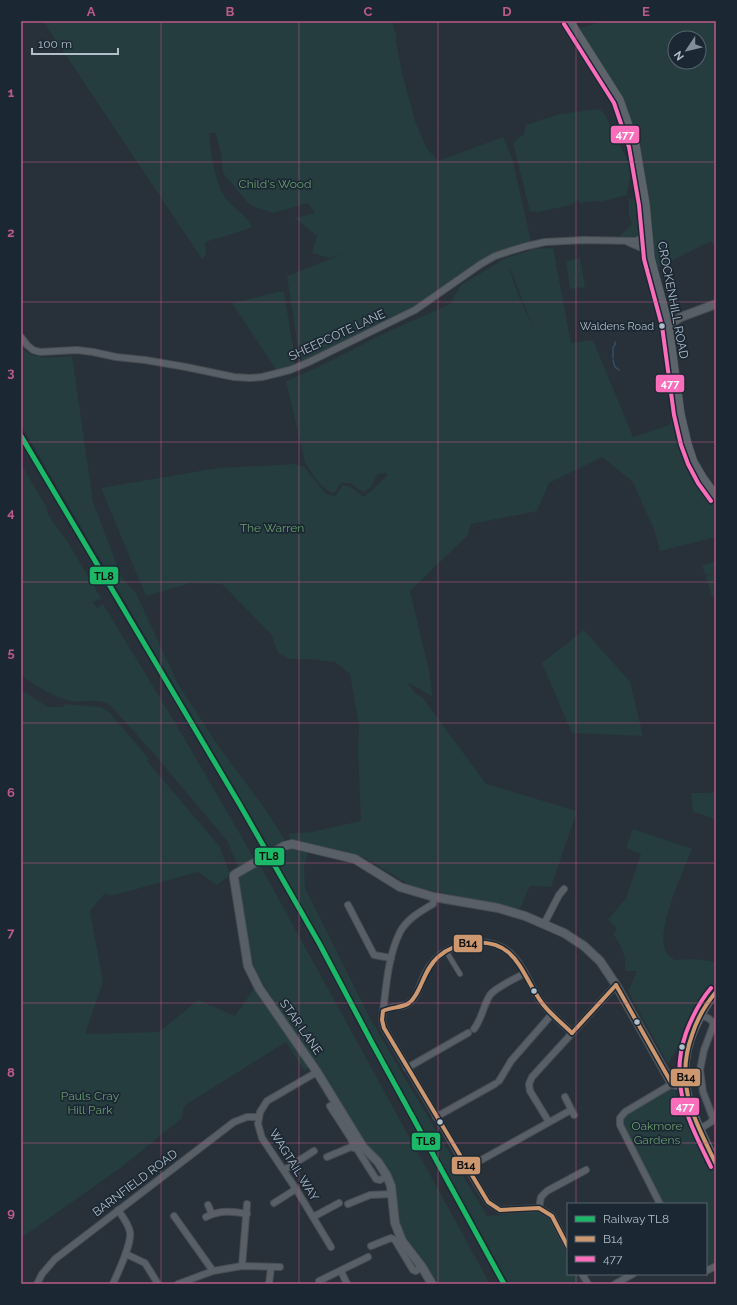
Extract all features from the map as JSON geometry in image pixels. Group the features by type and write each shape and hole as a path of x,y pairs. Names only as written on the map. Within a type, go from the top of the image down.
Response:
{"main road":[{"name":"CROCKENHILL ROAD","path":"569,21 619,100 635,145 639,164 650,258 668,326 678,402 687,444 693,462 702,479 716,497"},
{"path":"716,992 700,1015 691,1036 684,1064 685,1087 691,1109 716,1164"}],"street":[{"name":"SHEEPCOTE LANE","path":"21,337 33,350 40,352 77,350 116,357 145,360 234,377 262,377 304,364 415,310 495,256 526,246 545,242 584,240 636,241 648,232"},
{"name":"SHEEPCOTE LANE","path":"627,241 644,248 650,258"},
{"path":"668,326 681,317 716,304"},
{"path":"665,314 681,317"},
{"name":"STAR LANE","path":"432,1284 422,1267 402,1241 395,1223 391,1186 388,1176 378,1162 364,1147 317,1072 259,988 248,966 234,875 279,849 292,844 355,859 400,887 434,897"},
{"path":"544,924 559,895 564,889"},
{"path":"567,1243 552,1216 539,1208 500,1210 488,1202 406,1068 384,1028 382,1020 391,958 401,931 416,914 433,904 434,897 498,908 525,916 564,933 584,946 600,961 616,985 672,1084"},
{"path":"348,905 374,955 391,958"},
{"path":"383,1011 388,1008 406,1006 413,999 425,973 438,957 446,951 458,945 471,942 483,943 498,946 514,956 542,1003 572,1033"},
{"path":"446,951 460,974"},
{"path":"406,1068 471,1031 477,1025 490,996 494,991 525,973"},
{"path":"549,1122 530,1091 529,1084 532,1077 616,985"},
{"path":"436,1117 497,1083 511,1061 552,1014"},
{"path":"700,1015 713,1022 713,1026 704,1050 700,1070 703,1092 713,1118 711,1122 700,1128"},
{"path":"258,1118 263,1106 270,1099 317,1072"},
{"path":"659,1203 619,1121 625,1112 672,1084 685,1087"},
{"path":"467,1168 549,1122 573,1112 565,1098"},
{"path":"330,1106 376,1179 380,1180 388,1176"},
{"name":"BARNFIELD ROAD","path":"37,1284 42,1274 55,1259 234,1122 247,1117 258,1118"},
{"name":"WAGTAIL WAY","path":"258,1118 262,1138 284,1170 331,1247"},
{"path":"327,1157 351,1147 355,1147"},
{"path":"284,1170 314,1151"},
{"path":"539,1208 541,1198 547,1191 586,1170"},
{"path":"274,1203 296,1189"},
{"path":"348,1204 370,1195 392,1194"},
{"path":"313,1217 339,1203"},
{"path":"242,1266 247,1204"},
{"path":"208,1205 212,1214"},
{"path":"114,1284 126,1254 130,1234 127,1223 118,1210"},
{"path":"206,1217 212,1214 230,1211 246,1214"},
{"path":"171,1225 176,1218 213,1271"},
{"path":"371,1246 391,1238 395,1240 413,1270 416,1271 422,1267"},
{"path":"126,1254 145,1263 158,1284"},
{"path":"319,1281 368,1257"},
{"path":"178,1284 213,1271 242,1266 280,1267"},
{"path":"707,1271 716,1266"},
{"path":"269,1284 271,1267"},
{"path":"341,1270 348,1284"},
{"path":"583,1275 588,1284"},
{"path":"615,1284 631,1275"}],"green space":[{"name":"Child's Wood","path":"43,21 392,21 396,34 402,73 415,121 426,147 438,161 503,137 512,158 531,241 489,256 422,303 304,362 299,355 287,276 343,254 329,258 312,253 317,236 295,218 315,213 308,203 273,213 250,205 223,173 221,154 216,133 209,133 213,165 220,188 226,199 246,218 252,227 205,242 206,255 202,259"},
{"path":"606,21 716,21 716,248 711,241 655,269 638,144 606,72 580,28"},
{"path":"599,109 606,117 628,162 630,177 626,195 600,202 580,203 578,200 570,205 538,212 530,211 513,143 524,134 526,125 560,114"},
{"path":"641,198 646,231 640,236 634,238 620,239 621,235 632,224 629,216 629,199"},
{"name":"The Warren","path":"553,248 571,343 593,340 633,437 670,425 674,408 689,461 716,499 716,537 660,551 654,529 632,481 602,457 549,483 537,511 471,524 468,535 410,591 430,675 428,677 430,676 432,696 407,682 415,693 423,698 486,784 577,811 551,887 530,886 519,910 412,886 363,857 291,840 288,834 311,832 361,821 358,750 359,726 350,674 335,662 309,659 289,659 278,653 271,634 222,584 191,583 146,596 101,488 218,468 295,464 304,467 326,494 335,496 343,485 351,487 364,497 388,475 385,473 378,474 370,488 363,492 350,483 341,483 334,493 321,485 305,462 286,381 316,368 383,334 450,304 461,285 506,258 534,249","holes":["510,268 535,332 518,294"]},
{"path":"580,258 585,287 570,289 566,261"},
{"path":"284,292 294,353 294,366 277,371 232,303"},
{"path":"21,346 26,351 37,356 72,356 93,502 122,578 136,593 178,684 219,747 263,806 285,840 270,848 21,425"},
{"path":"21,464 47,508 48,515 67,541 101,598 93,602 97,608 103,604 177,726 255,860 239,869 228,842 155,755 110,705 101,701 71,701 64,699 21,676"},
{"path":"715,561 716,596 712,597 706,576 714,573 706,575 702,566"},
{"path":"584,630 630,682 643,736 572,733 542,663"},
{"name":"Pauls Cray Hill Park","path":"21,690 48,707 64,707 63,704 101,707 109,712 149,759 147,761 220,847 230,875 217,885 198,872 111,896 105,893 90,911 103,982 85,1034 159,1032 198,1000 235,1016 255,987 309,1065 305,1072 286,1042 184,1106 182,1118 123,1166 21,1238"},
{"path":"716,791 716,821 710,817 693,812 691,793 710,793"},
{"path":"633,829 692,849 668,911 663,936 664,946 671,958 675,960 695,959 716,962 716,989 695,1015 668,1064 628,991 637,971 625,971 623,951 613,934 617,928 608,920 626,898 641,854 626,848"},
{"path":"294,847 309,850 304,867 305,888 370,1018 487,1216 537,1212 549,1219 567,1254 567,1275 578,1275 583,1284 509,1284 273,858"},
{"path":"260,865 490,1284 436,1284 425,1265 406,1240 397,1220 395,1191 258,976 249,947 238,878"},
{"name":"Oakmore Gardens","path":"672,1084 678,1098 687,1108 716,1169 716,1266 707,1270 707,1203 659,1203 620,1125 620,1118"}],"waterway":[{"path":"613,358 613,347 615,342"},
{"path":"613,360 615,367 619,370"}],"rail line":[{"name":"TL8","path":"21,436 240,805 319,943 504,1284"}],"transit line":[{"name":"477","path":"564,24 614,103 629,147 639,205 644,259 662,326 674,415 681,445 688,464 698,483 711,501"},
{"name":"B14","path":"567,1245 552,1216 539,1208 500,1210 488,1202 384,1028 382,1020 383,1011 406,1005 413,999 429,968 442,954 449,949 462,944 486,943 499,946 516,960 545,1007 572,1033"},
{"name":"B14","path":"616,985 672,1084"},
{"name":"B14","path":"572,1033 616,985"},
{"name":"477","path":"711,988 703,998 686,1033 681,1052 679,1069 680,1086 689,1118 711,1167"},
{"name":"B14","path":"716,992 708,1002 696,1023 687,1053 685,1070 689,1102 694,1117 716,1164"}],"place":[{"name":"Waldens Road","path":"662,326"}]}
